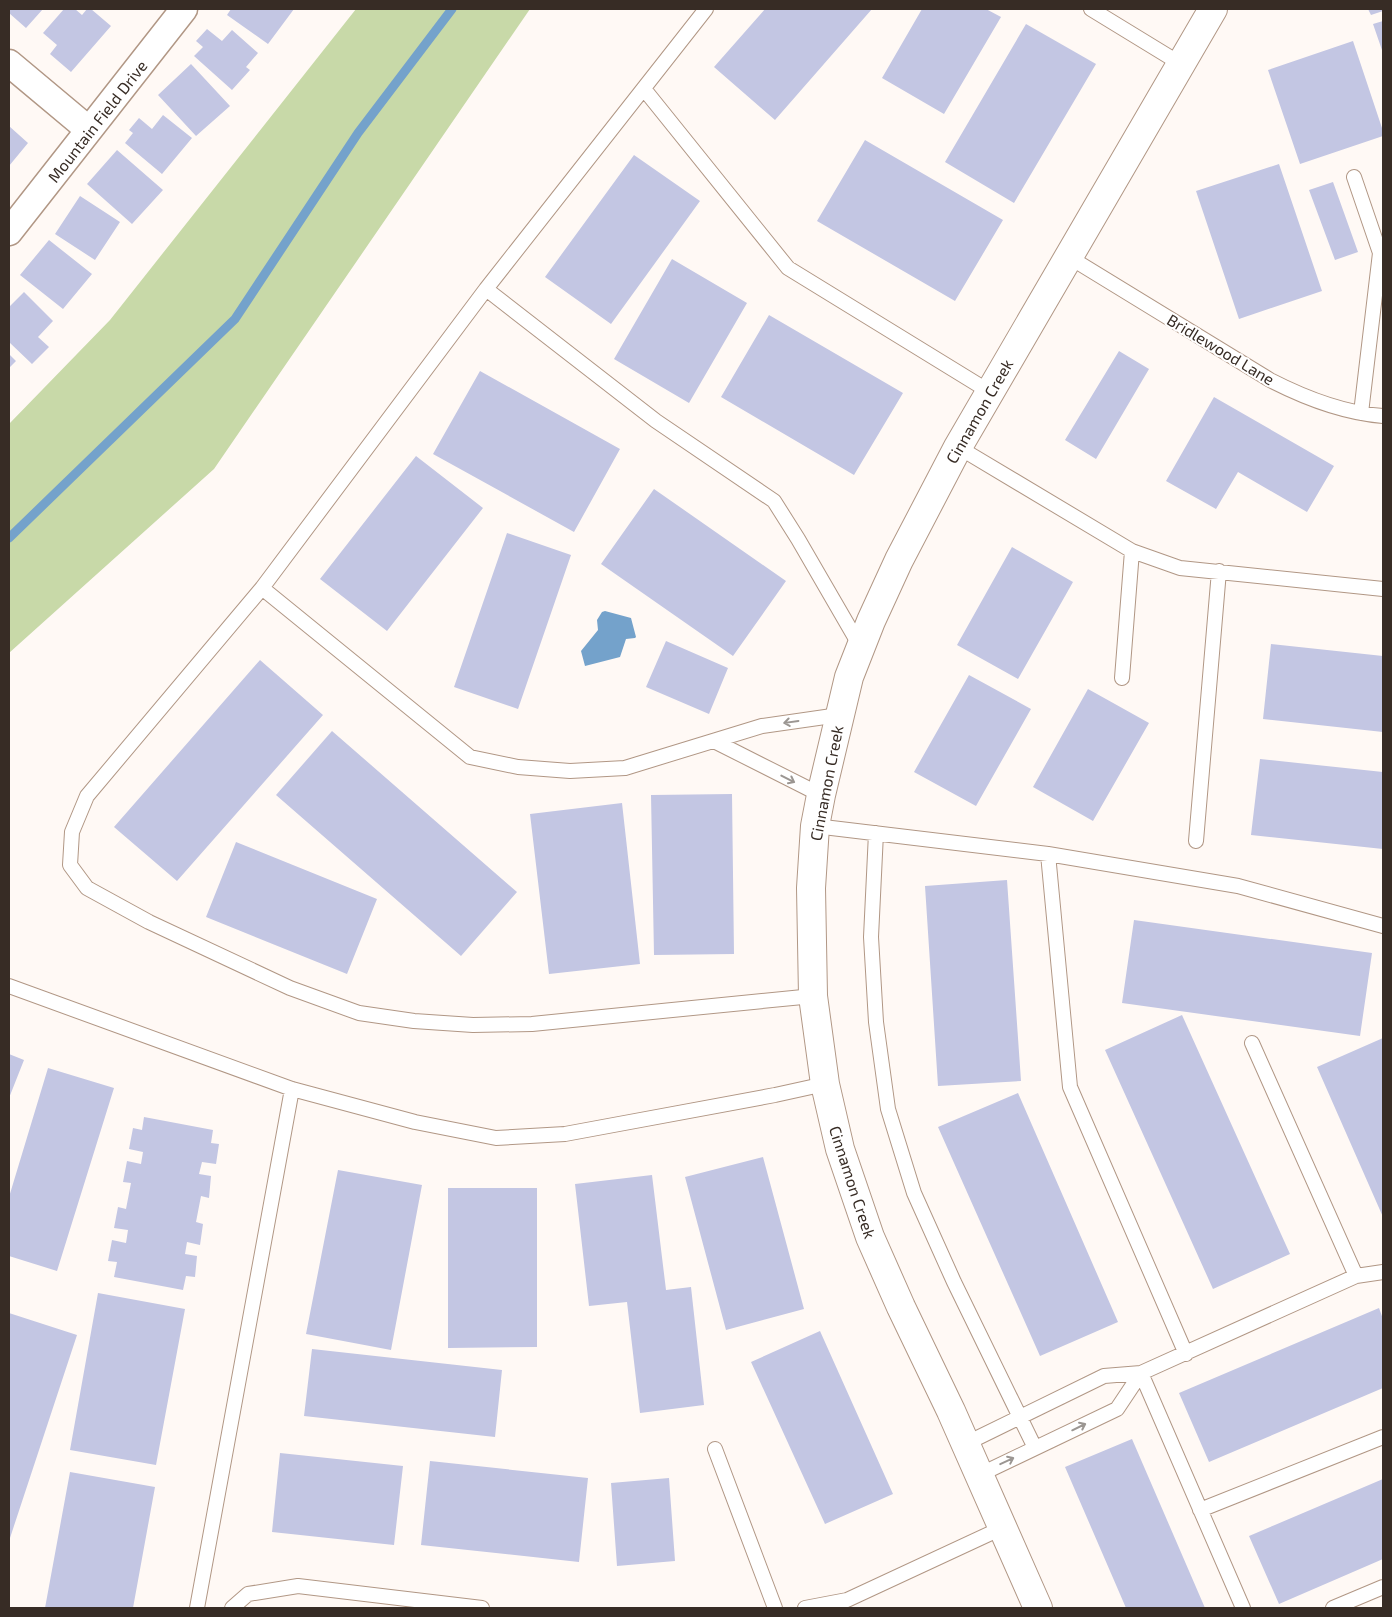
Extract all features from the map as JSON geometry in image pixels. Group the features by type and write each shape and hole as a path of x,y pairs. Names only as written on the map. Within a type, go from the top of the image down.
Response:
{"street":[{"name":"Mountain Field Drive","path":"9,232 184,9"},
{"name":"Cinnamon Creek","path":"1038,1608 979,1474 870,1237 840,1149 825,1084 813,996 811,888 815,826 849,677 870,621 899,560 958,447 1213,9"},
{"path":"9,63 90,130"}],"lane":[{"path":"706,9 486,290 262,588 87,796 72,832 70,865 87,888 149,922 290,988 359,1013 414,1021 473,1025 532,1024 813,996"},
{"path":"1091,9 1181,64"},
{"path":"644,89 788,268 990,392"},
{"path":"1354,177 1380,253 1361,412"},
{"name":"Bridlewood Lane","path":"1068,257 1291,391 1334,407 1383,416"},
{"path":"486,290 656,421 774,502 798,539 860,646"},
{"path":"958,447 1132,551 1180,568 1383,590"},
{"path":"1122,678 1132,551"},
{"path":"1196,841 1219,572"},
{"path":"262,588 470,757 518,767 570,771 624,768 762,726 840,715"},
{"path":"714,741 821,795"},
{"path":"815,826 1048,854 1238,886 1383,926"},
{"path":"876,833 871,937 876,1022 888,1109 914,1192 954,1282 1035,1448"},
{"path":"1048,854 1070,1087 1186,1354"},
{"path":"9,986 292,1089 415,1122 496,1138 565,1134 825,1084"},
{"path":"1252,1043 1356,1276"},
{"path":"197,1608 292,1089"},
{"path":"965,1444 1104,1376 1141,1373 1356,1276 1383,1272"},
{"path":"979,1474 1117,1408 1141,1373"},
{"path":"1141,1373 1243,1608"},
{"path":"1200,1510 1383,1437"},
{"path":"715,1449 775,1608"},
{"path":"805,1608 847,1600 1002,1528"},
{"path":"232,1608 248,1594 298,1586 482,1608"},
{"path":"1333,1608 1383,1587"}],"green space":[{"path":"356,9 530,9 214,469 9,653 9,424 110,320"}],"water":[{"path":"605,611 631,618 636,637 626,639 620,657 585,666 581,651 598,630 597,620 602,612"}],"building":[{"path":"9,9 43,9 26,28 9,13"},
{"path":"64,9 75,9 82,15 87,9 91,9 111,26 71,72 50,54 57,45 43,33"},
{"path":"231,9 294,9 268,44 227,15"},
{"path":"765,9 872,9 775,120 714,67"},
{"path":"922,9 986,9 1001,17 944,114 882,78"},
{"path":"1368,9 1383,9 1383,11 1371,15"},
{"path":"1383,21 1383,53 1373,24"},
{"path":"1026,24 1096,64 1014,203 945,162"},
{"path":"207,29 222,41 232,30 258,53 246,67 250,70 232,90 194,56 203,47 196,41"},
{"path":"1353,41 1383,131 1383,136 1300,164 1268,70"},
{"path":"191,64 230,106 196,136 158,95"},
{"path":"163,115 192,138 162,174 125,143 133,133 129,130 139,118 152,129"},
{"path":"9,126 28,143 9,166"},
{"path":"865,140 1003,220 955,301 817,221"},
{"path":"117,150 163,190 132,224 87,184"},
{"path":"634,155 700,201 611,324 545,277"},
{"path":"1279,164 1322,291 1239,319 1196,191"},
{"path":"1333,182 1358,252 1335,260 1309,190"},
{"path":"80,196 120,222 95,260 55,234"},
{"path":"49,240 92,274 63,309 20,275"},
{"path":"672,259 747,303 689,403 614,359"},
{"path":"24,292 53,321 38,337 49,347 32,364 9,342 9,307"},
{"path":"769,315 903,393 854,475 721,397"},
{"path":"1119,351 1149,369 1096,459 1065,440"},
{"path":"9,354 16,361 9,368"},
{"path":"480,371 620,449 574,532 433,454"},
{"path":"1214,397 1334,466 1307,512 1238,472 1216,509 1166,481"},
{"path":"416,456 483,508 387,631 320,579"},
{"path":"654,489 786,581 733,656 601,564"},
{"path":"507,533 571,555 518,709 454,687"},
{"path":"1012,547 1073,582 1018,679 957,645"},
{"path":"666,641 728,668 709,714 646,687"},
{"path":"1271,644 1383,656 1383,732 1263,719"},
{"path":"260,660 323,715 177,881 114,827"},
{"path":"969,675 1031,709 976,806 914,772"},
{"path":"1088,689 1149,723 1093,821 1033,787"},
{"path":"332,731 517,892 461,956 276,795"},
{"path":"1260,759 1383,772 1383,849 1251,835"},
{"path":"732,794 734,954 654,955 651,795"},
{"path":"622,803 640,964 549,974 530,814"},
{"path":"236,842 377,899 347,974 206,917"},
{"path":"1007,880 1021,1081 938,1086 925,886"},
{"path":"1134,920 1372,953 1360,1036 1122,1003"},
{"path":"1182,1015 1290,1254 1213,1289 1105,1050"},
{"path":"1383,1038 1383,1217 1317,1067"},
{"path":"9,1054 24,1060 9,1098"},
{"path":"48,1068 114,1088 57,1271 9,1256 9,1197"},
{"path":"1018,1093 1118,1322 1040,1356 938,1127"},
{"path":"144,1117 213,1130 211,1143 219,1144 216,1164 202,1162 199,1174 211,1176 209,1198 201,1196 196,1222 203,1224 200,1245 187,1242 185,1254 197,1256 195,1277 186,1276 183,1290 114,1277 117,1262 108,1261 112,1240 126,1243 128,1230 114,1228 118,1207 126,1209 131,1183 123,1182 127,1161 141,1164 143,1152 129,1149 133,1128 142,1130"},
{"path":"763,1157 804,1309 726,1330 685,1177"},
{"path":"338,1170 422,1185 391,1350 306,1334"},
{"path":"652,1175 666,1290 691,1287 704,1405 640,1413 627,1302 589,1306 575,1184"},
{"path":"448,1188 537,1188 537,1347 448,1348"},
{"path":"98,1293 185,1309 156,1465 70,1450"},
{"path":"1379,1308 1383,1319 1383,1388 1209,1462 1179,1393"},
{"path":"9,1313 77,1335 9,1541"},
{"path":"820,1331 893,1494 825,1524 751,1362"},
{"path":"312,1349 502,1370 495,1437 304,1416"},
{"path":"1132,1439 1205,1608 1126,1608 1065,1467"},
{"path":"280,1453 403,1466 394,1545 272,1532"},
{"path":"430,1461 588,1478 579,1562 421,1545"},
{"path":"70,1472 155,1487 133,1608 45,1608"},
{"path":"669,1478 675,1561 617,1566 611,1483"},
{"path":"1383,1479 1383,1559 1279,1604 1249,1536"}],"waterway":[{"path":"9,538 235,319 358,133 452,9"}]}
